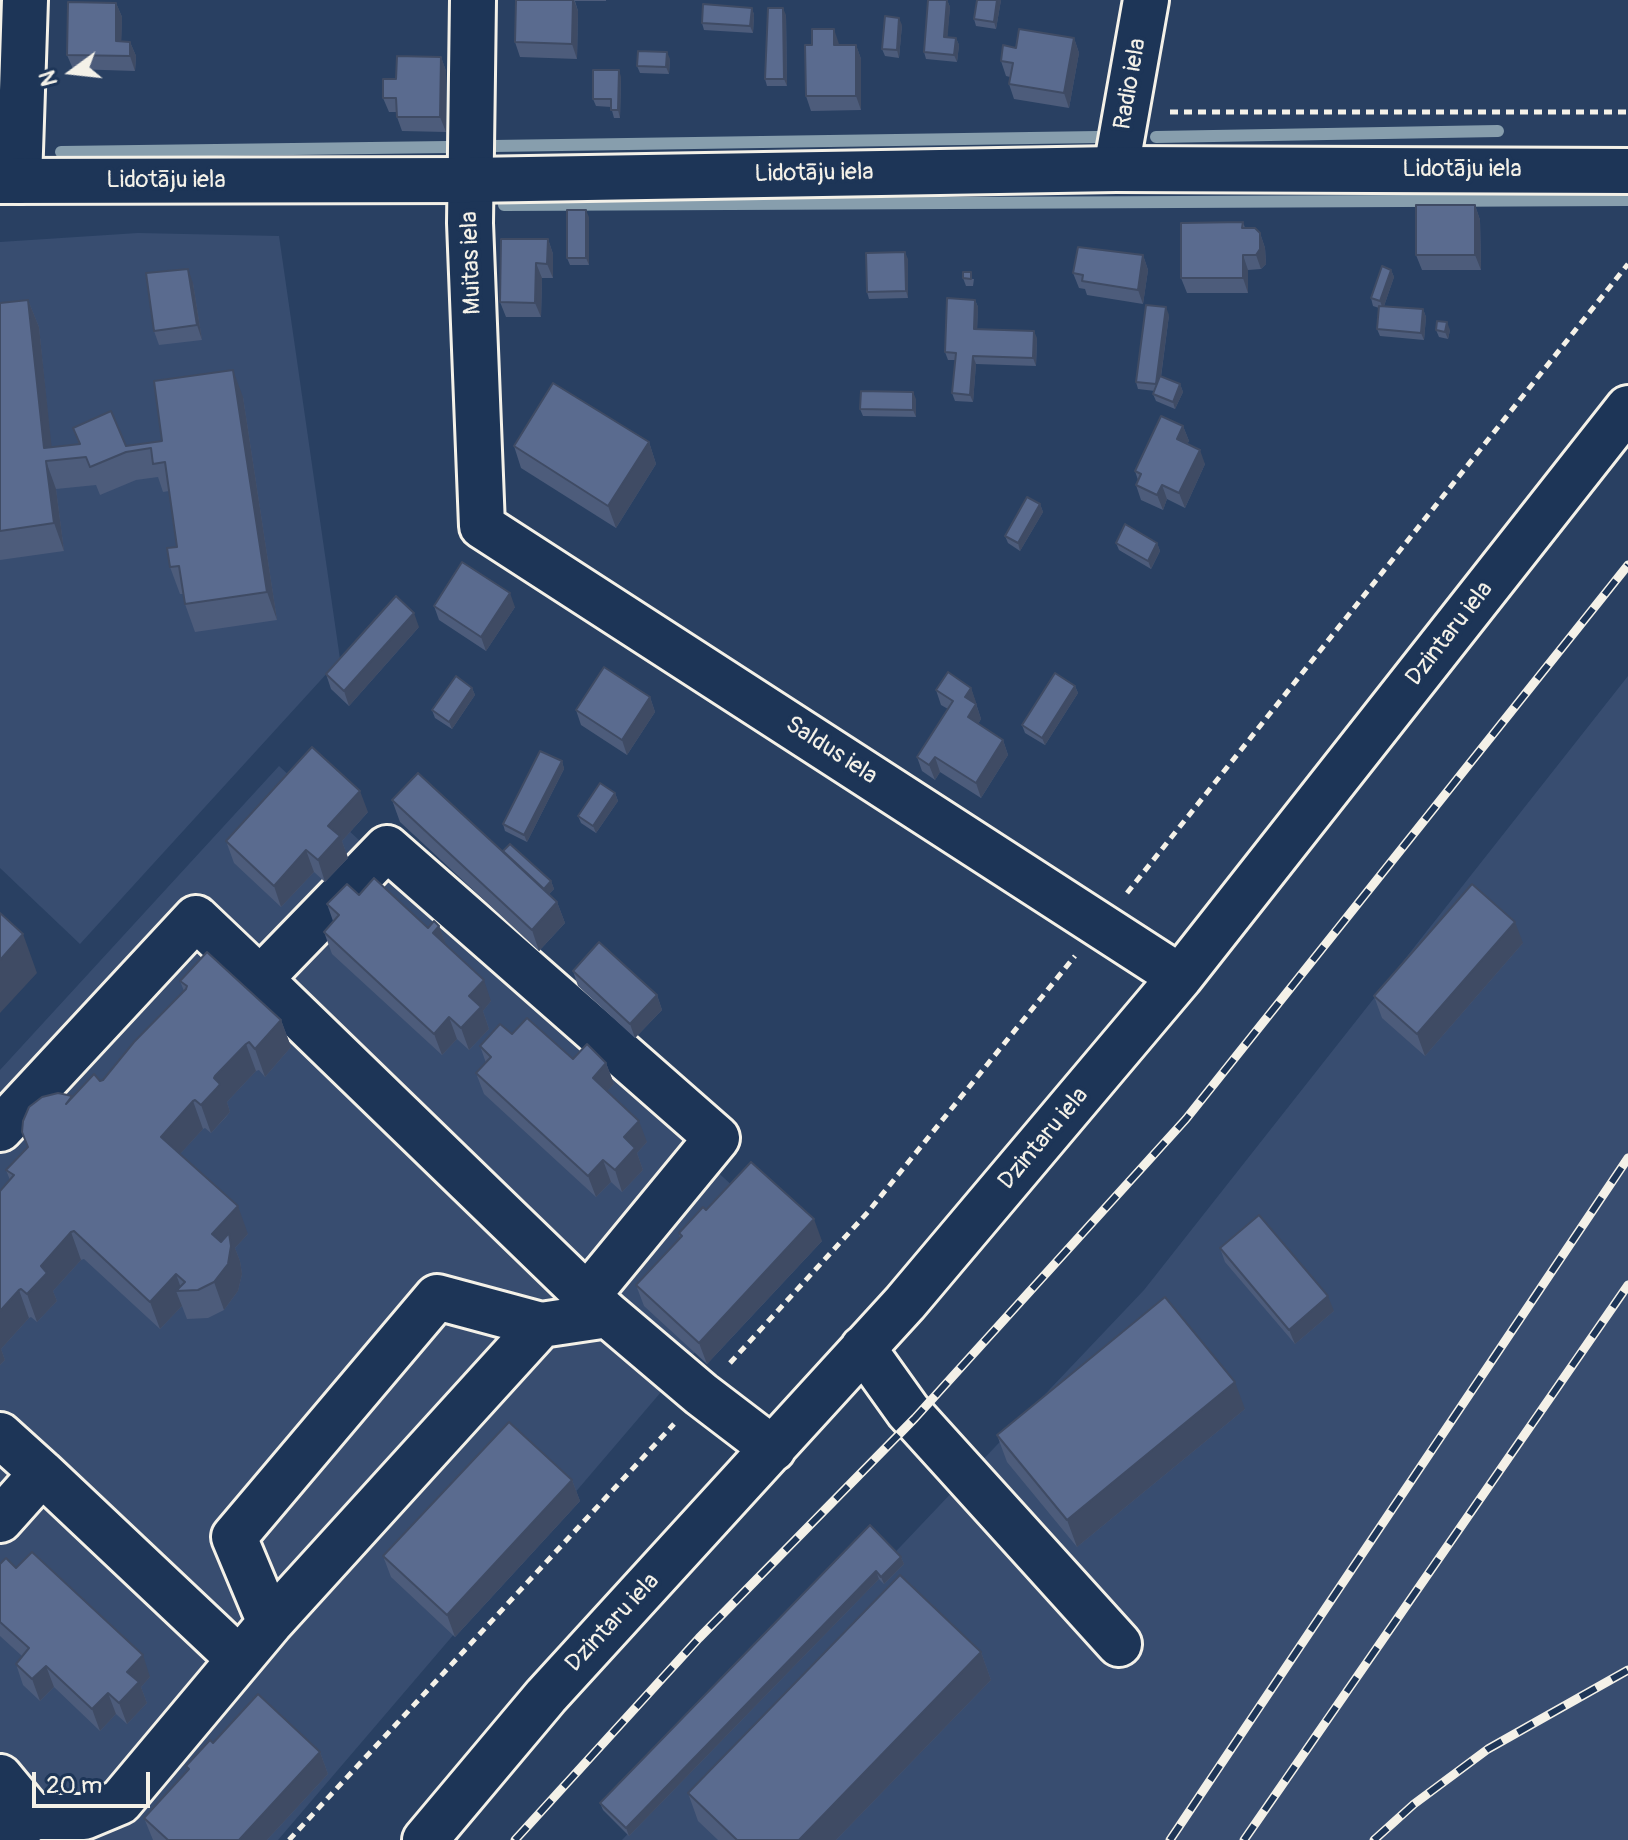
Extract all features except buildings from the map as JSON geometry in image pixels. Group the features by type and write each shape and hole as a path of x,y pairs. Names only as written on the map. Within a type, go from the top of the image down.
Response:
{"street":[{"path":"10,181 25,0"},
{"name":"Muitas iela","path":"473,0 470,223 482,526"},
{"name":"Radio iela","path":"1116,169 1146,0"},
{"name":"Lidotāju iela","path":"10,181 470,180 1116,169 1628,171"},
{"name":"Dzintaru iela","path":"425,1840 546,1696 905,1303 1180,977 1628,408"},
{"name":"Saldus iela","path":"482,526 1180,977"},
{"path":"0,1777 17,1825 84,1817 120,1802 270,1623 541,1325 598,1306 717,1138 387,848 260,979"},
{"path":"0,1129 196,918 598,1306 701,1394 773,1449"},
{"path":"270,1623 234,1537 437,1297 541,1325"},
{"path":"863,1348 908,1411 1119,1644"},
{"path":"0,1435 239,1659"},
{"path":"0,1520 42,1473"}],"path":[{"path":"1170,112 1628,112"},
{"path":"289,1840 868,1212 1628,264"}],"shaded area":[{"path":"138,233 279,236 340,659 80,944 0,868 0,242"},
{"path":"1628,676 1628,1840 622,1840 1144,1290"},
{"path":"279,766 791,1240 278,1840 46,1840 0,1786 0,1070"}],"waterway":[{"path":"1156,137 1498,131"},
{"path":"493,146 1098,137"},
{"path":"61,152 448,147"},
{"path":"504,205 1628,200"}],"railway":[{"path":"515,1840 699,1638 915,1418 1186,1119 1628,565"},
{"path":"1170,1840 1628,1158"},
{"path":"1244,1840 1628,1285"},
{"path":"1374,1840 1414,1804 1488,1749 1628,1670"}]}
